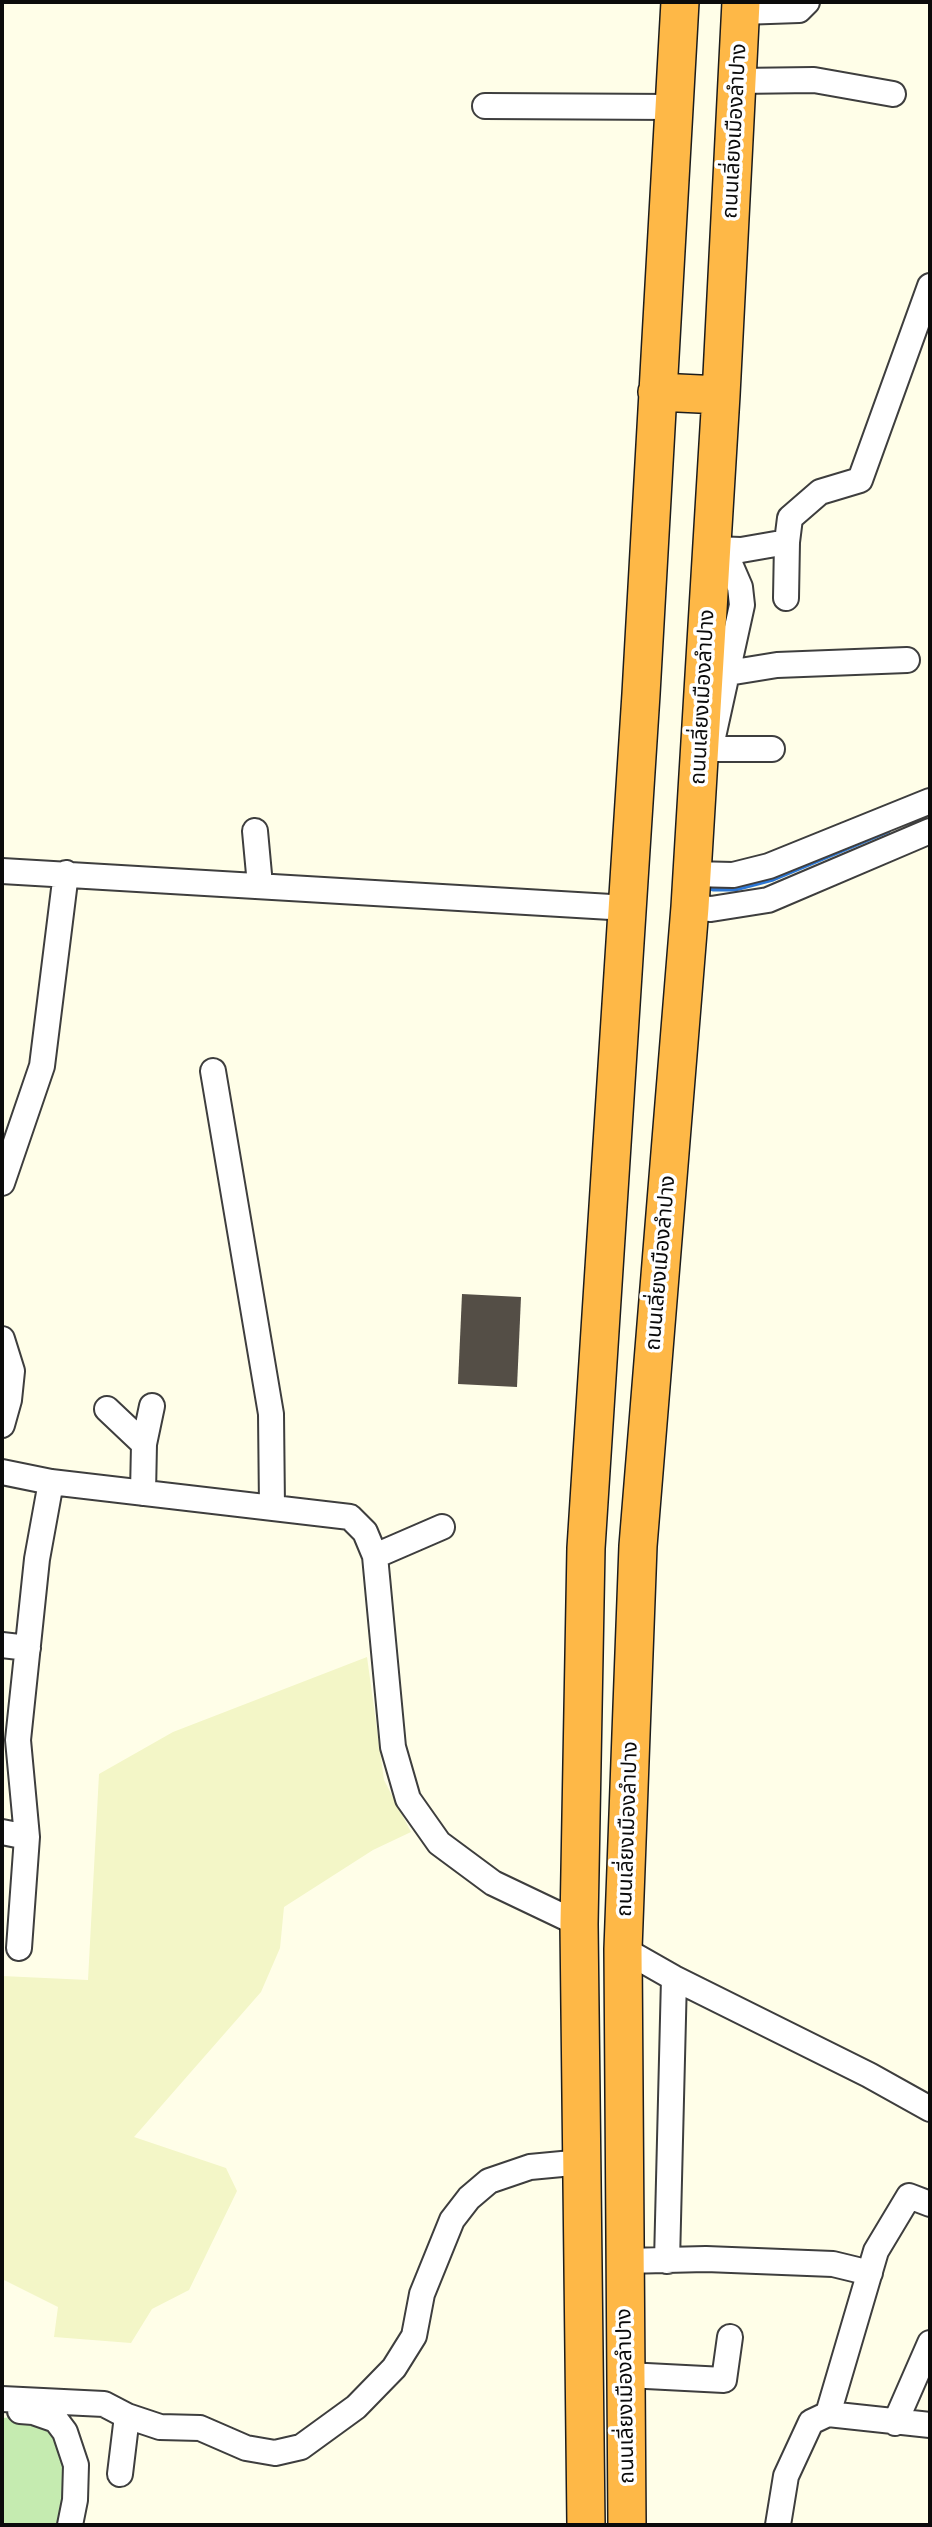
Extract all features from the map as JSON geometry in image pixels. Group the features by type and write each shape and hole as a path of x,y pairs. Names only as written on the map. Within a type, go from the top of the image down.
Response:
{"highway":[{"name":"ถนนเลี่ยงเมืองลำปาง","path":"586,2525 579,1924 586,1548 628,908 680,2"},
{"name":"ถนนเลี่ยงเมืองลำปาง","path":"627,2525 623,1949 638,1546 691,890 705,749 716,672 721,395 741,7"},
{"path":"657,392 721,395"},
{"path":"585,2309 626,2310"}],"street":[{"path":"741,7 799,10 807,2"},
{"path":"737,81 814,80 893,94"},
{"path":"485,106 674,107"},
{"path":"786,598 790,519 820,492 860,480 930,286"},
{"path":"718,549 740,550 787,542"},
{"path":"716,672 777,665 907,660"},
{"path":"705,749 772,749"},
{"path":"930,801 769,866 691,890 711,909 768,900 930,831"},
{"path":"894,815 904,842"},
{"path":"255,831 259,877"},
{"path":"2,871 259,877 628,908"},
{"path":"2,1183 42,1066 66,873"},
{"path":"213,1071 271,1414 272,1507"},
{"path":"2,1339 12,1371 9,1399 2,1425"},
{"path":"143,1493 145,1444 152,1406"},
{"path":"107,1409 145,1444"},
{"path":"2,1472 51,1482 350,1517 365,1532 375,1556 393,1747 408,1799 439,1843 493,1884 579,1924"},
{"path":"19,1948 26,1837 18,1740 37,1559 51,1482"},
{"path":"375,1556 442,1527"},
{"path":"2,1645 28,1648"},
{"path":"2,1832 26,1837"},
{"path":"623,1949 674,1978 869,2075 930,2109"},
{"path":"667,2262 674,1978"},
{"path":"2,2399 104,2404 127,2416 160,2427 200,2428 246,2448 275,2453 302,2447 356,2407 394,2368 414,2336 422,2294 452,2220 468,2198 489,2181 530,2167 583,2162"},
{"path":"828,2414 876,2251 909,2196 930,2204"},
{"path":"625,2261 706,2259 833,2264 870,2273"},
{"path":"627,2375 724,2380 730,2337"},
{"path":"895,2423 930,2343"},
{"path":"2,2409 33,2412 56,2420 65,2432 76,2465 75,2500 70,2525"},
{"path":"778,2525 786,2476 811,2422 828,2414 930,2425"},
{"path":"120,2474 127,2416"}],"green space":[{"path":"367,1657 384,1780 411,1832 373,1850 284,1907 280,1948 261,1992 134,2137 226,2168 237,2191 189,2290 152,2309 131,2343 54,2337 58,2307 2,2279 2,1976 88,1980 99,1774 173,1732"},
{"path":"15,2417 46,2426 53,2436 61,2455 67,2491 61,2525 2,2525 2,2418"}],"building":[{"path":"462,1294 521,1297 517,1387 458,1384"}],"waterway":[{"path":"713,889 735,889 773,879 888,831"}]}
